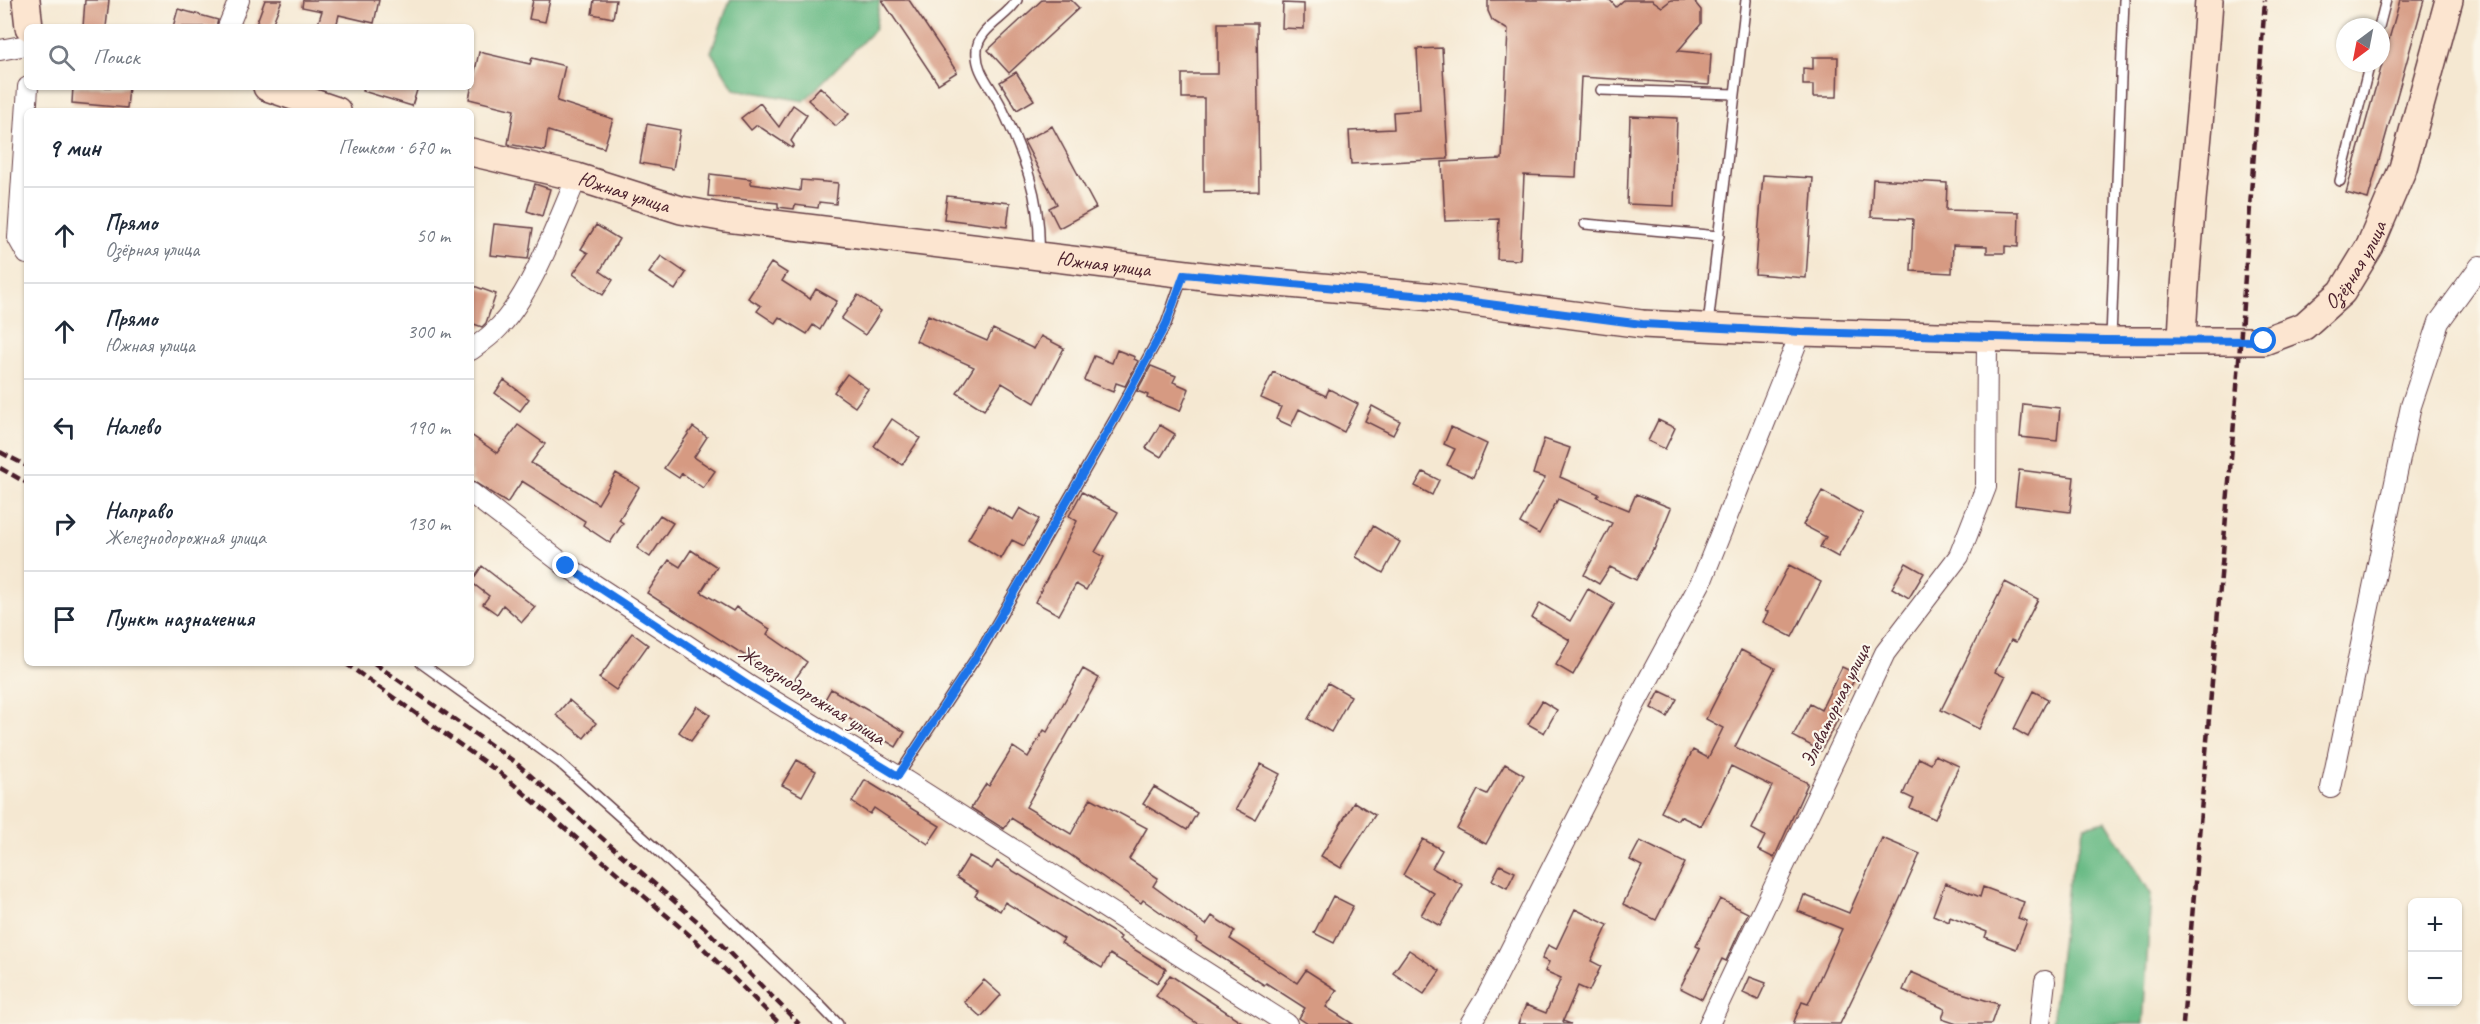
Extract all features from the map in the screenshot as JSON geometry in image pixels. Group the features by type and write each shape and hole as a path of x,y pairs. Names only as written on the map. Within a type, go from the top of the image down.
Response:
{"street":[{"path":"26,0 29,24"},
{"path":"229,24 239,0"},
{"path":"2182,339 2185,269 2203,103 2209,0"},
{"name":"Озёрная улица","path":"2108,341 2182,339 2264,341 2304,327 2342,292 2370,246 2403,168 2449,0"},
{"path":"0,50 24,46"},
{"path":"27,108 28,90"},
{"path":"276,90 328,108"},
{"name":"Южная улица","path":"474,153 577,177 681,210 726,218 1184,274 1435,297 1642,324 1801,332 2108,341"},
{"path":"474,348 500,326 513,308 542,256 577,177"},
{"path":"23,246 24,214"},
{"path":"2331,788 2411,406 2439,322 2480,266"},
{"path":"1470,1024 1487,996 1633,708 1702,580 1801,332"},
{"name":"Элеваторная улица","path":"1709,1024 1885,653 1959,556 1986,488 1987,337"},
{"name":"Железнодорожная улица","path":"474,495 566,566 751,687 898,776 1287,1024"},
{"path":"2040,1024 2045,981"}],"lane":[{"path":"1017,0 981,38 976,49 979,70 999,102 1030,172 1040,227 1038,257"},
{"path":"1708,328 1746,0"},
{"path":"2108,341 2124,0"},
{"path":"2381,18 2386,0"},
{"path":"2340,181 2368,72"},
{"path":"1601,90 1735,94"},
{"path":"1585,224 1719,236"},
{"path":"898,776 983,646 1114,420 1166,324 1184,274"},
{"path":"425,666 560,763 663,855 813,998 837,1024"}],"green space":[{"path":"730,0 880,0 875,29 804,101 734,89 711,52"},
{"path":"2106,821 2151,894 2143,1024 2052,1024 2068,884 2085,826"}],"building":[{"path":"85,0 109,0 106,24 83,24"},
{"path":"265,0 282,0 272,24 256,24"},
{"path":"303,0 379,0 374,23 339,15 337,24 318,24 322,11 302,7"},
{"path":"533,0 550,0 545,22 529,19"},
{"path":"594,0 616,0 613,18 592,14"},
{"path":"882,0 909,0 957,72 938,84"},
{"path":"1042,0 1071,0 1079,8 1009,73 988,50"},
{"path":"1488,0 1610,0 1616,7 1624,0 1652,0 1662,7 1671,0 1693,0 1701,10 1701,24 1678,51 1711,54 1709,85 1581,77 1576,177 1524,175 1520,260 1497,259 1499,219 1445,221 1442,162 1502,159 1508,30 1492,20 1488,11"},
{"path":"2400,0 2424,0 2368,199 2346,193 2380,72 2390,72 2390,36"},
{"path":"1283,3 1304,4 1304,29 1282,28"},
{"path":"178,9 218,20 217,24 174,24"},
{"path":"1218,23 1257,23 1259,191 1204,192 1204,98 1182,98 1182,74 1218,74"},
{"path":"1442,48 1448,159 1351,164 1349,131 1394,129 1393,112 1420,110 1417,49"},
{"path":"479,52 530,64 532,58 565,66 557,101 613,119 604,148 548,131 545,151 508,144 514,110 469,99 471,90 474,90 474,76"},
{"path":"1813,57 1838,57 1837,97 1813,97 1813,85 1803,85 1803,68 1813,69"},
{"path":"1016,72 1034,100 1017,110 1000,82"},
{"path":"820,87 849,114 836,126 808,100"},
{"path":"73,90 129,90 127,108 72,103"},
{"path":"363,90 417,90 412,106"},
{"path":"760,103 779,127 793,105 807,115 791,141 794,145 792,148 757,125 751,130 741,118"},
{"path":"1630,116 1677,118 1674,206 1627,204"},
{"path":"647,124 680,130 673,169 640,163"},
{"path":"1052,126 1096,208 1059,228 1049,208 1057,204 1024,141"},
{"path":"710,174 751,179 751,184 800,191 801,180 838,183 836,204 819,202 818,208 795,205 794,209 778,207 778,203 708,196"},
{"path":"1763,175 1813,178 1806,278 1755,274"},
{"path":"1873,179 1947,183 1946,210 2019,212 2018,247 2005,246 2005,253 1987,253 1987,246 1953,245 1952,273 1911,271 1913,219 1871,217"},
{"path":"535,184 550,189 542,216 527,211"},
{"path":"947,196 1010,203 1007,227 944,219"},
{"path":"494,224 533,228 528,259 490,255"},
{"path":"596,225 619,239 600,271 613,280 603,295 573,274 588,253 581,249"},
{"path":"661,256 686,273 675,290 649,273"},
{"path":"771,263 787,273 782,281 810,299 816,289 837,301 820,330 813,325 807,334 779,317 775,323 757,311 761,306 748,298"},
{"path":"474,286 496,294 486,323 482,327 474,324"},
{"path":"858,295 881,311 865,335 841,319"},
{"path":"928,315 987,341 993,329 1034,349 1041,336 1064,348 1035,403 1002,383 984,410 957,393 974,367 916,341"},
{"path":"1117,350 1135,357 1134,359 1138,361 1125,386 1116,383 1113,392 1084,380 1094,356 1112,363"},
{"path":"1151,366 1176,376 1173,382 1189,389 1180,411 1147,398 1148,395 1137,391"},
{"path":"1273,372 1326,396 1329,389 1358,404 1344,432 1299,409 1291,426 1276,419 1281,407 1261,398"},
{"path":"847,374 868,389 855,407 834,392"},
{"path":"504,380 529,399 520,411 495,393"},
{"path":"2023,404 2060,408 2057,441 2020,437"},
{"path":"1372,406 1400,421 1393,435 1365,421"},
{"path":"892,419 920,438 902,465 874,446"},
{"path":"1658,420 1675,428 1665,449 1648,441"},
{"path":"518,425 545,444 531,463 598,504 616,473 639,487 619,520 623,523 610,543 583,525 585,521 522,481 507,503 474,482 474,437 497,453"},
{"path":"1160,425 1175,434 1161,457 1146,448"},
{"path":"693,427 707,437 694,457 715,471 703,488 682,473 679,478 664,468"},
{"path":"1451,427 1487,444 1473,477 1447,465 1455,449 1444,444"},
{"path":"1544,439 1570,448 1560,477 1599,494 1597,497 1629,510 1636,494 1671,508 1654,550 1636,580 1610,567 1599,584 1584,575 1612,523 1558,499 1539,534 1520,523 1545,478 1533,474"},
{"path":"2019,470 2074,477 2070,512 2015,505"},
{"path":"1423,472 1439,480 1432,495 1415,486"},
{"path":"1822,491 1863,514 1838,557 1820,547 1826,537 1803,525"},
{"path":"1082,492 1118,512 1095,552 1104,557 1086,590 1076,584 1059,615 1035,602 1077,521 1069,516"},
{"path":"988,505 1013,520 1020,508 1039,519 1024,546 1012,540 1001,559 968,539"},
{"path":"660,515 673,523 650,557 637,548"},
{"path":"1373,526 1400,542 1383,573 1356,557"},
{"path":"691,550 717,567 701,592 733,611 736,607 770,629 767,634 807,662 791,685 647,593 669,560 680,567"},
{"path":"1906,563 1924,573 1909,598 1892,588"},
{"path":"1789,565 1821,582 1792,637 1763,622 1768,612 1765,611"},
{"path":"482,566 535,607 522,622 503,605 497,614 483,604 489,596 474,584 474,578"},
{"path":"2005,582 2038,599 2016,642 2011,640 1995,672 2005,677 1979,729 1941,710"},
{"path":"1588,589 1614,604 1573,675 1556,665 1570,640 1532,618 1540,603 1570,621"},
{"path":"632,633 648,645 616,690 599,678"},
{"path":"1741,650 1775,668 1735,747 1808,783 1774,858 1758,850 1765,836 1752,829 1772,786 1731,766 1701,826 1680,816 1677,820 1661,812 1693,750 1708,758 1723,728 1706,719"},
{"path":"1842,667 1857,674 1835,718 1838,719 1821,751 1793,736 1810,704 1821,710"},
{"path":"1083,669 1099,678 1026,807 1071,834 1091,798 1147,828 1129,859 1158,878 1153,886 1206,925 1212,916 1235,931 1230,939 1297,983 1306,970 1337,990 1326,1007 1353,1024 1308,1024 1299,1018 1305,1008 1266,983 1264,985 1196,941 1197,938 1143,900 1141,903 1011,818 1004,829 971,808 986,784 989,786 1013,747 1028,757 1044,730 1047,732"},
{"path":"1328,683 1351,696 1331,732 1308,719"},
{"path":"831,689 905,732 896,747 823,703"},
{"path":"1660,691 1677,699 1667,717 1651,708"},
{"path":"2033,691 2048,699 2028,737 2014,729"},
{"path":"569,700 596,723 584,738 556,715"},
{"path":"1542,701 1557,710 1544,733 1528,724"},
{"path":"697,706 710,715 691,741 679,732"},
{"path":"1935,755 1959,766 1935,819 1910,808 1914,799 1903,794 1919,758 1931,764"},
{"path":"797,760 816,771 802,796 782,785"},
{"path":"1261,764 1280,774 1255,819 1236,809"},
{"path":"1505,764 1524,775 1486,844 1457,829 1478,790 1487,794"},
{"path":"865,780 940,826 928,844 874,808 870,814 852,802"},
{"path":"1154,787 1197,813 1187,830 1143,804"},
{"path":"1354,802 1375,815 1341,868 1321,856"},
{"path":"1882,838 1920,854 1894,912 1840,1024 1793,1024 1802,1002 1808,1004 1842,929 1798,911 1804,895 1849,913"},
{"path":"1423,839 1442,850 1432,868 1463,885 1440,926 1421,915 1434,893 1403,875"},
{"path":"1640,841 1685,863 1656,920 1623,904 1642,866 1630,860"},
{"path":"969,856 992,869 997,861 1121,937 1119,940 1166,969 1157,983 1110,954 1102,968 1061,943 1064,939 1005,902 1000,911 975,896 978,891 956,877"},
{"path":"1500,865 1515,872 1507,888 1492,880"},
{"path":"1945,883 1980,897 1983,887 2024,902 2018,918 2027,921 2016,949 1985,937 1987,932 1950,917 1949,922 1933,915"},
{"path":"1333,896 1353,906 1334,943 1314,933"},
{"path":"1720,899 1748,913 1726,961 1722,959 1702,999 1680,988 1700,948 1696,946"},
{"path":"1575,909 1608,925 1591,961 1601,966 1589,991 1578,986 1563,1021 1571,1024 1518,1024 1526,1005 1546,1013 1561,978 1545,971 1549,962 1542,959 1548,945 1556,949"},
{"path":"1409,950 1440,971 1424,994 1393,973"},
{"path":"1911,972 1952,990 1998,1004 1991,1024 1957,1024 1942,1019 1945,1009 1903,990"},
{"path":"1170,975 1245,1024 1198,1024 1156,996"},
{"path":"1750,977 1766,983 1758,1000 1743,993"},
{"path":"984,980 1001,995 981,1017 964,1002"}],"railway":[{"path":"2183,1024 2237,387 2265,0"},
{"path":"0,452 24,464"},
{"path":"0,468 24,481"},
{"path":"349,666 504,776 694,939 780,1024"},
{"path":"378,666 515,762 705,928 799,1024"}],"route":[{"path":"566,566 751,687 898,776 983,646 1114,420 1166,324 1184,274 1435,297 1642,324 1801,332 2104,340 2264,341"}]}
